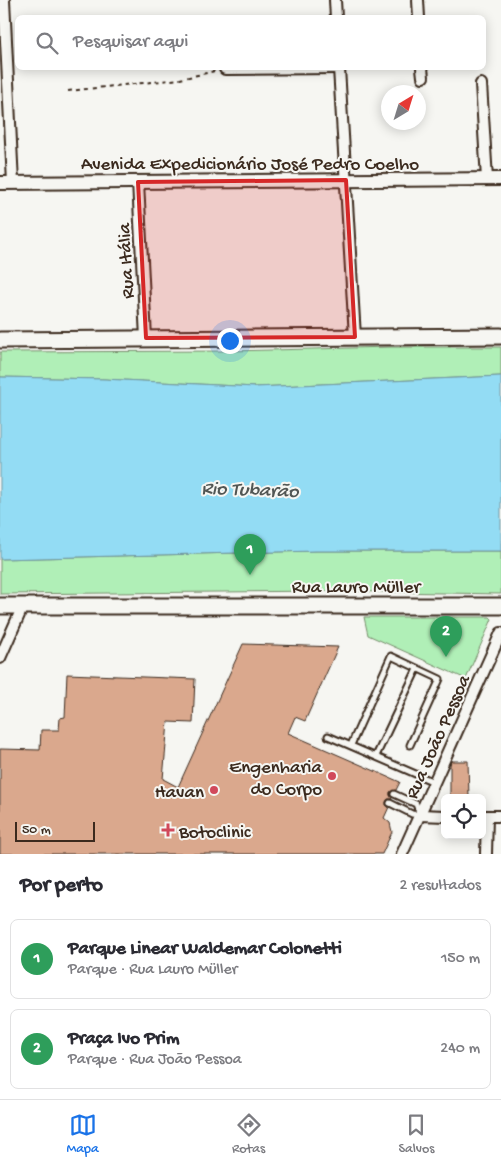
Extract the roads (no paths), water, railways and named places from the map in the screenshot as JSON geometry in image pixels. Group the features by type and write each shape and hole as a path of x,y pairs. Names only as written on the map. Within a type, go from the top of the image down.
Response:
{"main road":[{"path":"0,340 501,336"},
{"name":"Rua Lauro Müller","path":"0,606 501,606"}],"street":[{"path":"4,0 6,183"},
{"path":"335,0 336,15"},
{"path":"418,0 419,15"},
{"path":"339,70 355,337"},
{"path":"481,84 487,179"},
{"name":"Avenida Expedicionário José Pedro Coelho","path":"6,183 501,179"},
{"name":"Rua Itália","path":"138,182 146,338"},
{"path":"0,658 23,606"},
{"name":"Rua João Pessoa","path":"402,854 501,633"},
{"path":"420,815 441,816"},
{"path":"486,816 501,816"},
{"path":"485,839 486,854"}],"lane":[{"path":"351,745 391,656 440,679 410,745"},
{"path":"376,756 417,669"},
{"path":"328,736 434,782"},
{"path":"390,803 412,814 420,815 416,804 394,794"}],"water":[{"name":"Rio Tubarão","path":"501,376 501,551 316,551 0,559 0,377 104,379 255,387"}],"place":[{"name":"Parque Linear Waldemar Colonetti","path":"250,575"},
{"name":"Praça Ivo Prim","path":"446,657"},
{"name":"Engenharia do Corpo","path":"332,776"},
{"name":"Havan","path":"214,790"},
{"name":"Botoclinic","path":"168,830"}]}
